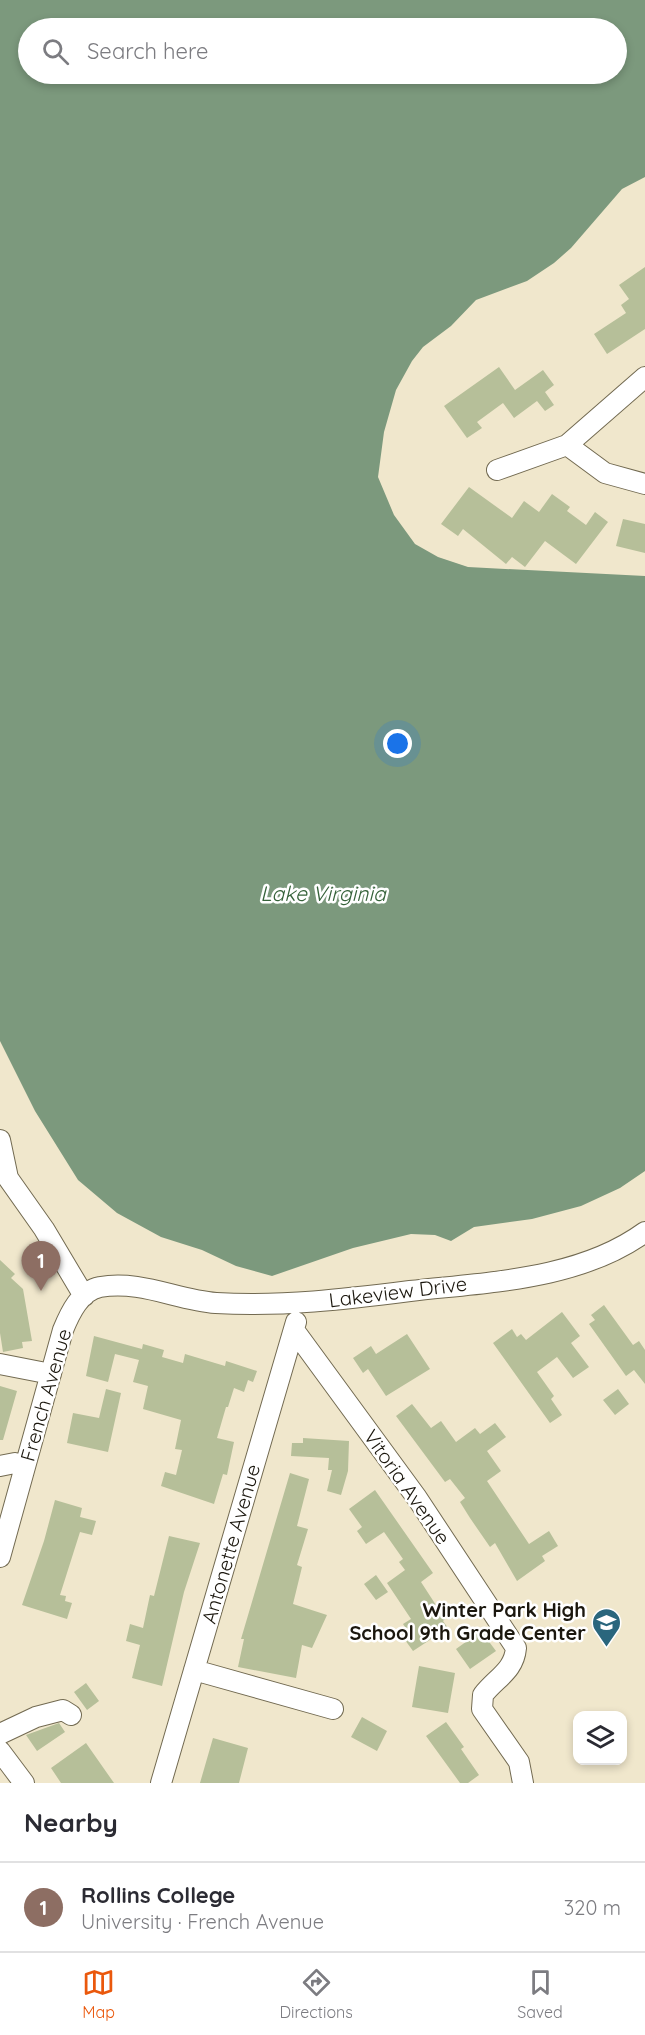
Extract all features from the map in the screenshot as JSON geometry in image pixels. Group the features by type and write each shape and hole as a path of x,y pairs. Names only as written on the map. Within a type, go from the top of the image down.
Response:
{"street":[{"path":"497,470 567,445 645,377"},
{"path":"567,445 605,473 645,484"},
{"path":"0,1140 8,1178 44,1229 84,1296"},
{"name":"Lakeview Drive","path":"84,1296 98,1287 142,1286 214,1303 298,1304 531,1276 587,1262 645,1232"},
{"name":"French Avenue","path":"0,1557 71,1311 84,1296"},
{"name":"Antonette Avenue","path":"161,1783 294,1330 298,1304"},
{"name":"Vitoria Avenue","path":"294,1330 417,1498 516,1648 515,1661 509,1670 483,1695 482,1709 519,1762 522,1783"},
{"path":"0,1364 51,1374"},
{"path":"0,1466 15,1463 25,1466"},
{"path":"194,1670 333,1709"},
{"path":"0,1734 53,1711 63,1710 71,1715"},
{"path":"0,1750 24,1783"}],"water":[{"name":"Lake Virginia","path":"0,0 645,0 645,177 622,189 571,248 554,263 527,281 476,300 451,326 423,347 412,361 396,390 384,432 378,477 394,515 415,544 438,557 468,567 645,576 645,1171 620,1188 581,1206 532,1219 474,1227 451,1241 435,1235 411,1234 353,1248 272,1276 236,1266 202,1250 161,1237 117,1213 78,1180 35,1111 0,1041"}],"building":[{"path":"645,267 645,329 607,354 594,334 626,313 621,305 629,299 619,285"},
{"path":"499,367 515,390 543,370 554,385 545,392 554,405 545,411 537,401 514,418 503,403 477,422 482,428 467,438 444,406"},
{"path":"469,487 512,518 524,501 539,512 552,494 570,507 567,511 586,525 595,512 608,522 576,564 545,541 525,567 512,557 506,564 463,529 458,536 441,524"},
{"path":"623,519 645,524 645,553 616,546"},
{"path":"0,1260 15,1274 11,1278 23,1289 32,1341 22,1342 23,1348 3,1352 0,1333"},
{"path":"604,1305 633,1345 639,1341 645,1350 645,1384 634,1370 626,1376 589,1324 595,1320 591,1315"},
{"path":"562,1312 580,1336 571,1343 589,1367 573,1378 557,1357 537,1372 554,1396 551,1399 562,1415 550,1423 493,1343 512,1329 517,1337 521,1334 526,1340"},
{"path":"407,1334 430,1369 386,1396 368,1369 363,1373 353,1358 371,1346 376,1354"},
{"path":"94,1336 142,1349 143,1344 164,1350 162,1357 183,1363 185,1354 225,1366 226,1361 257,1371 253,1382 248,1380 244,1392 234,1388 228,1407 226,1407 217,1438 234,1442 227,1475 223,1474 214,1504 161,1486 165,1472 176,1475 182,1450 175,1449 181,1420 143,1409 148,1386 133,1382 139,1360 115,1354 108,1382 86,1376"},
{"path":"0,1386 17,1391 3,1440 0,1440"},
{"path":"106,1389 121,1393 108,1452 67,1443 73,1413 99,1418"},
{"path":"618,1389 629,1404 615,1415 603,1400"},
{"path":"412,1404 431,1428 441,1421 456,1442 475,1428 480,1434 495,1423 506,1437 487,1451 501,1471 487,1481 529,1544 549,1531 558,1546 542,1556 545,1561 517,1581 495,1543 490,1547 470,1518 460,1502 465,1498 450,1479 445,1482 396,1416"},
{"path":"303,1438 349,1441 348,1471 341,1495 327,1491 332,1470 328,1470 329,1458 291,1456 292,1443 303,1443"},
{"path":"290,1473 309,1479 297,1526 308,1529 297,1565 302,1567 293,1604 327,1615 312,1648 302,1645 296,1678 238,1667 244,1639 241,1639"},
{"path":"375,1490 433,1573 421,1582 445,1619 443,1621 448,1628 413,1651 405,1640 411,1636 403,1624 411,1619 387,1583 405,1570 399,1562 403,1559 384,1532 366,1544 357,1531 362,1527 349,1509"},
{"path":"55,1500 82,1508 80,1517 96,1521 92,1535 80,1532 60,1595 66,1596 65,1601 72,1603 67,1619 22,1605"},
{"path":"169,1536 200,1543 184,1592 162,1686 132,1678 140,1645 126,1641 130,1624 143,1628 150,1595 154,1596"},
{"path":"376,1575 388,1592 376,1600 364,1584"},
{"path":"481,1631 496,1651 470,1669 456,1649"},
{"path":"419,1666 455,1673 448,1713 412,1707"},
{"path":"86,1683 99,1701 87,1710 74,1692"},
{"path":"362,1717 387,1731 377,1751 351,1737"},
{"path":"446,1722 464,1747 461,1749 479,1775 468,1783 460,1783 426,1736"},
{"path":"59,1723 65,1732 37,1751 26,1735"},
{"path":"213,1738 248,1748 239,1783 200,1783"},
{"path":"86,1743 114,1783 61,1783 51,1768"}],"place":[{"name":"Rollins College","path":"41,1291"},
{"name":"Winter Park High School 9th Grade Center","path":"607,1648"}]}
